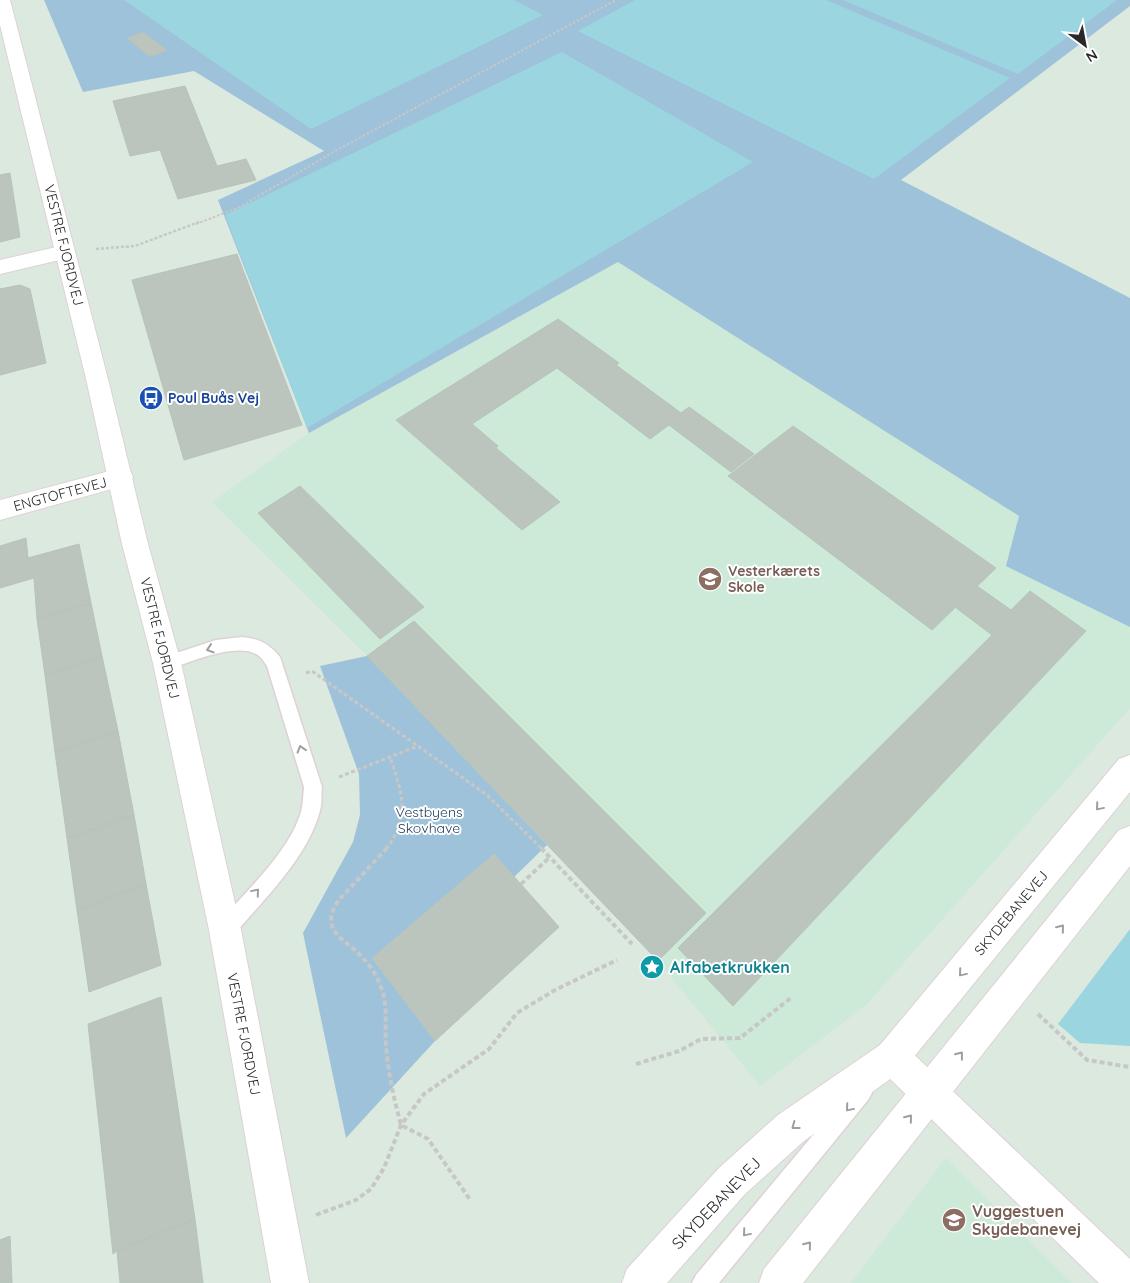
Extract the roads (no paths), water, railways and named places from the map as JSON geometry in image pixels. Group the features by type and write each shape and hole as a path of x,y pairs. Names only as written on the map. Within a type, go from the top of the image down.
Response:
{"street":[{"name":"VESTRE FJORDVEJ","path":"2,0 135,544 167,663 225,930 290,1283"},
{"path":"0,267 65,252"},
{"name":"ENGTOFTEVEJ","path":"0,510 120,477"},
{"name":"SKYDEBANEVEJ","path":"642,1283 732,1181 791,1128 892,1057 1130,770"},
{"path":"778,1283 1130,841"},
{"path":"892,1057 1127,1283"}],"lane":[{"path":"167,663 222,645 242,644 264,650 274,662 312,787 312,807 303,831 282,861 225,930"},
{"path":"704,1283 892,1057"}],"place":[{"name":"Poul Buås Vej","path":"151,398"},
{"name":"Vesterkærets Skole","path":"710,579"},
{"name":"Alfabetkrukken","path":"652,967"},
{"name":"Vuggestuen Skydebanevej","path":"954,1220"}],"park label":[{"name":"Vestbyens Skovhave","path":"429,820"}]}
